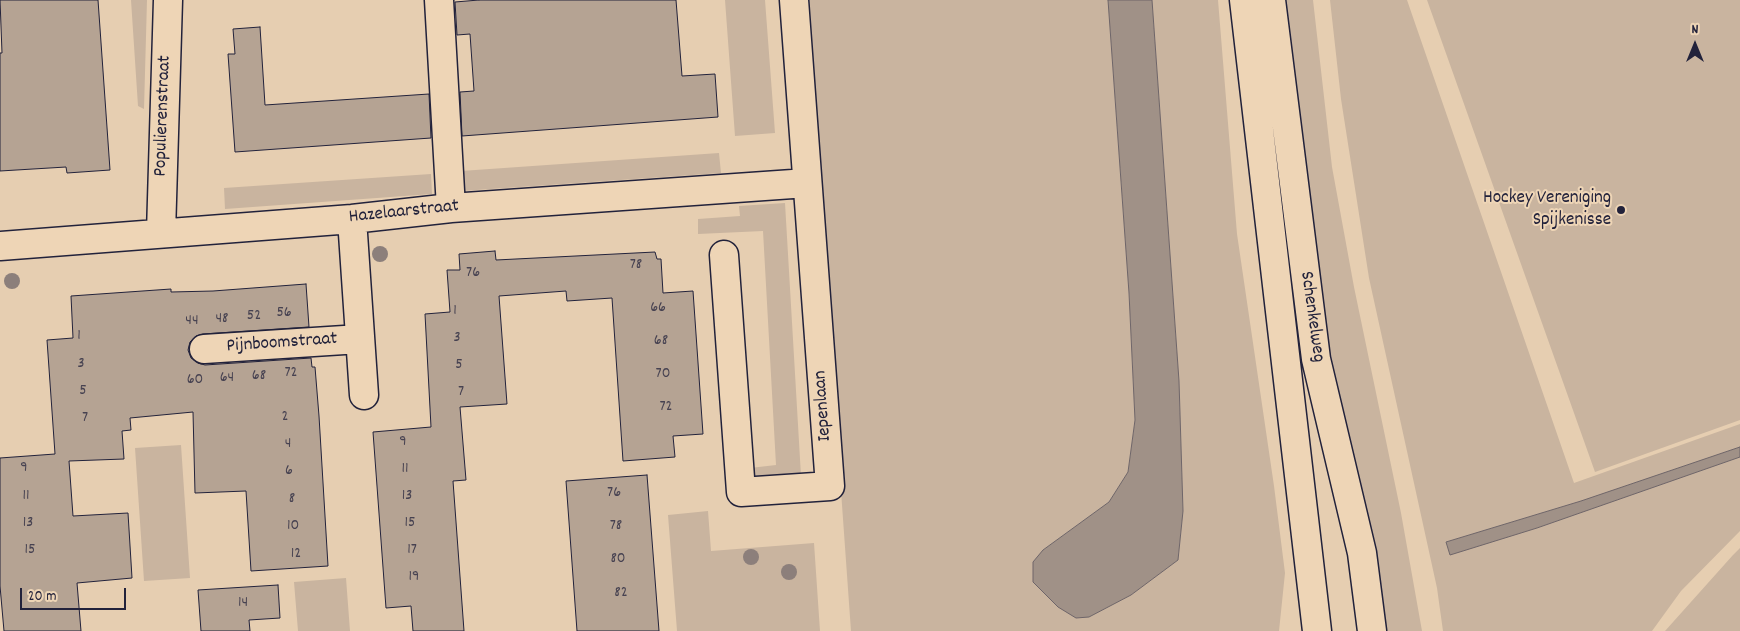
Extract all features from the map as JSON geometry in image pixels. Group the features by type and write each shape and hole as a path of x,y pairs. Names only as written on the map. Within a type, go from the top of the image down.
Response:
{"street":[{"name":"Populierenstraat","path":"161,233 168,0"},
{"path":"439,0 451,208"},
{"name":"Iepenlaan","path":"724,255 741,492 830,486 794,0"},
{"name":"Schenkelweg","path":"1244,0 1317,631"},
{"name":"Schenkelweg","path":"1272,0 1316,359 1362,553 1372,631"},
{"name":"Hazelaarstraat","path":"0,246 352,219 451,208 807,183"},
{"name":"Pijnboomstraat","path":"352,219 364,395"},
{"name":"Pijnboomstraat","path":"204,349 360,339"}],"shaded area":[{"path":"131,0 147,0 144,109 138,106"},
{"path":"725,0 765,0 775,133 735,136"},
{"path":"806,0 1108,0 1129,293 1135,420 1128,472 1109,502 1043,550 1089,617 1131,595 1178,560 1183,511 1179,381 1152,0 1218,0 1237,234 1285,573 1279,631 851,631"},
{"path":"1108,0 1152,0 1179,381 1183,511 1178,560 1131,595 1089,617 1076,618 1058,607 1033,582 1033,562 1043,550 1109,502 1128,472 1135,420 1129,293"},
{"path":"1281,0 1313,0 1332,167 1354,287 1401,513 1422,631 1386,631 1369,529 1330,357 1307,230"},
{"path":"1330,0 1407,0 1574,483 1740,424 1740,447 1581,501 1446,542 1450,554 1537,528 1740,457 1740,531 1681,591 1652,631 1443,631 1437,588 1369,278 1341,99"},
{"name":"Hockey Vereniging Spijkenisse","path":"1427,0 1740,0 1740,420 1595,472"},
{"path":"719,153 721,173 462,191 461,171"},
{"path":"431,174 432,194 225,209 224,188"},
{"path":"785,203 801,476 756,479 750,468 776,465 763,231 698,234 698,219 740,216 739,206"},
{"path":"181,445 190,578 144,581 135,448"},
{"path":"1740,447 1740,457 1537,528 1450,555 1446,542 1581,501"},
{"path":"708,511 711,551 814,543 820,631 677,631 668,515"},
{"path":"1740,548 1740,631 1665,631 1733,555"},
{"path":"346,578 350,631 298,631 294,582"}],"building":[{"path":"0,0 98,0 110,170 67,173 66,167 0,171 0,53 2,53"},
{"path":"479,0 676,0 682,76 715,74 718,117 462,136 460,92 474,91 470,34 457,35 455,2"},
{"path":"260,27 265,105 429,94 431,138 235,152 228,54 235,54 233,29"},
{"path":"495,251 496,260 655,252 657,259 661,259 663,293 693,291 703,434 673,436 675,457 623,461 612,298 567,301 566,291 499,296 507,404 460,407 466,480 453,481 464,631 413,631 411,606 386,608 373,432 431,427 425,314 450,312 447,270 460,270 459,254"},
{"path":"306,284 309,327 203,334 196,336 190,342 188,350 191,358 205,365 311,358 312,367 315,367 328,566 251,571 246,491 195,493 193,412 130,418 131,430 122,431 124,459 69,461 73,516 128,513 132,578 77,583 81,631 4,631 0,586 0,458 55,454 47,340 73,338 71,296 171,289 171,292 213,291"},
{"path":"647,475 659,631 577,631 566,481"},
{"path":"278,585 280,618 249,620 250,631 201,631 198,590"}],"place":[{"name":"Hockey Vereniging Spijkenisse","path":"1621,210"}]}
